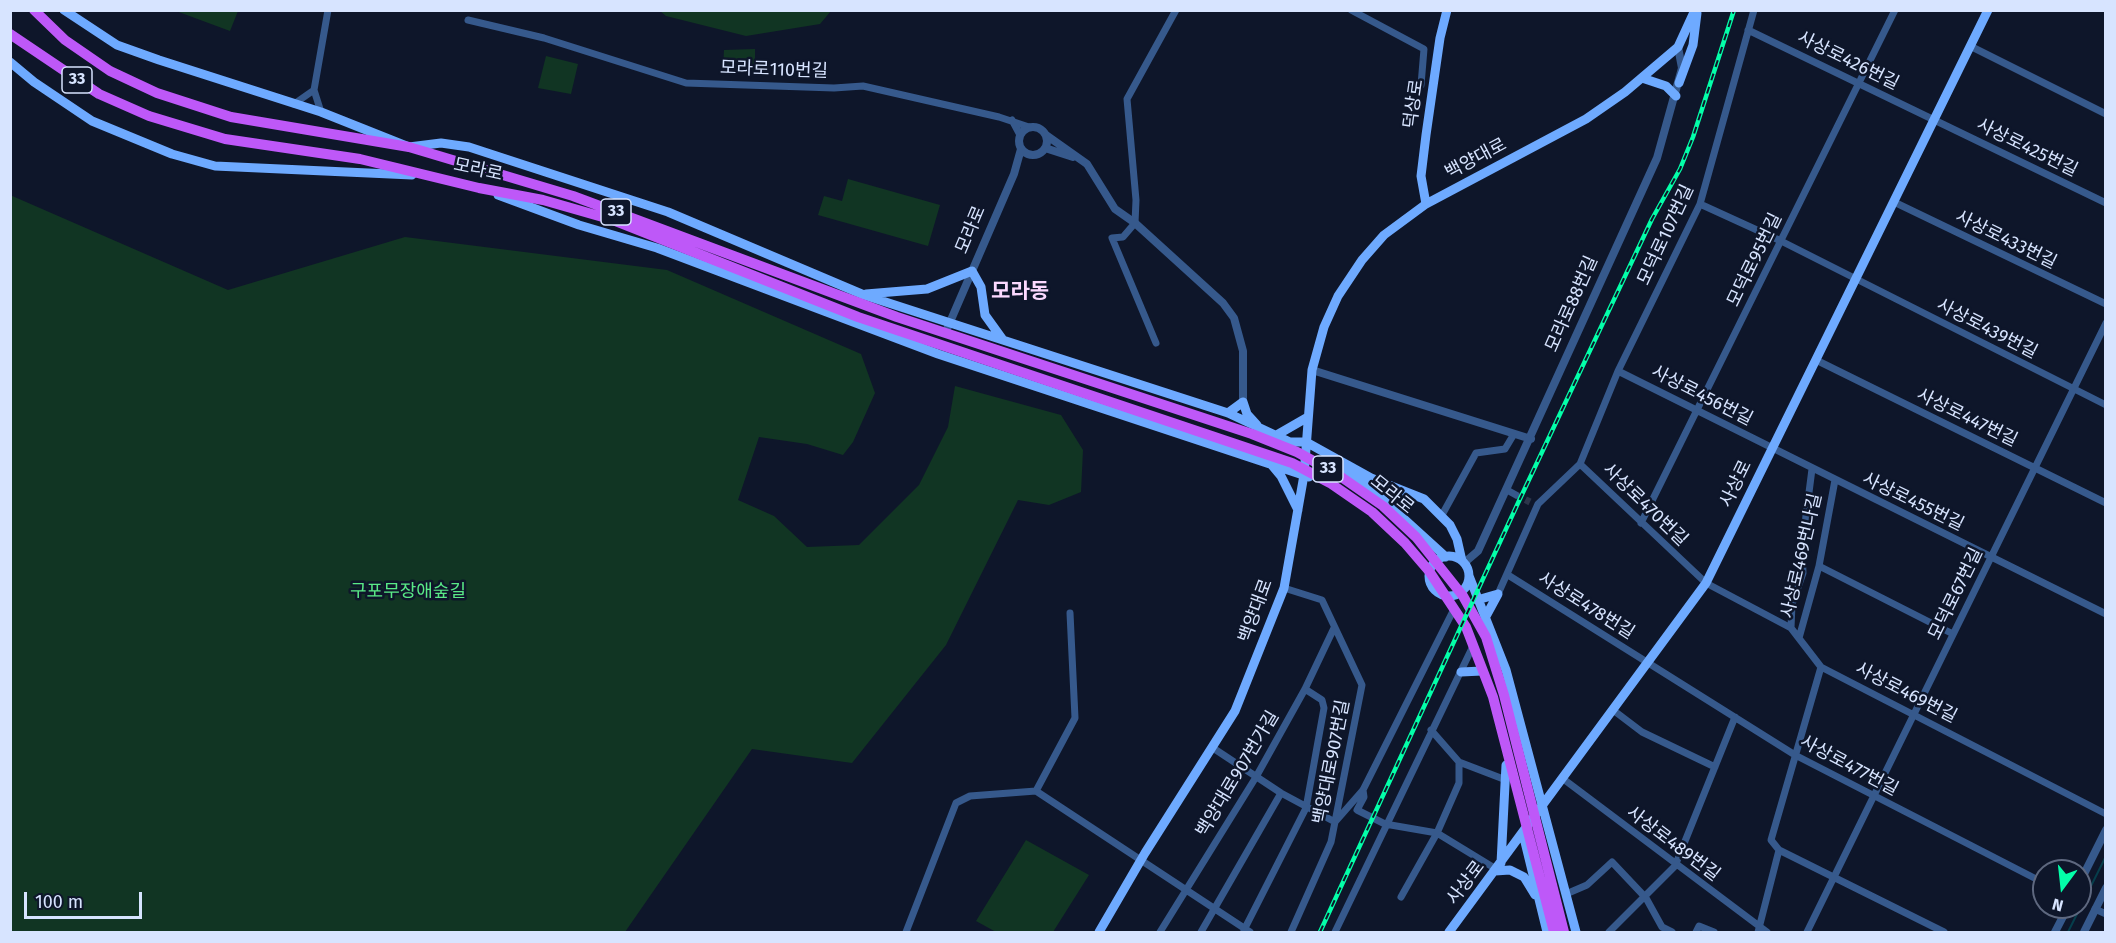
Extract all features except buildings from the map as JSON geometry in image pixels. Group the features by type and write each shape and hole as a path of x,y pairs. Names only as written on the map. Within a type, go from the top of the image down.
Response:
{"highway":[{"name":"모라로","path":"34,10 65,40 110,71 157,93 231,117 409,147 573,196 820,289 1252,434 1307,458 1383,506 1438,562 1463,596 1486,637 1507,706 1564,933"},
{"name":"모라로","path":"10,34 99,94 149,116 225,139 360,159 479,188 543,200 613,220 816,300 928,341 1292,463 1330,483 1372,512 1405,543 1429,570 1466,627 1493,697 1554,933"}],"main road":[{"path":"64,10 117,45 321,112 409,147"},
{"name":"덕상로","path":"1426,204 1421,176 1440,38 1447,10"},
{"path":"1679,83 1693,45 1696,10"},
{"name":"백양대로","path":"1098,933 1141,859 1235,711 1284,588 1304,475 1312,370 1324,327 1338,296 1362,260 1384,235 1426,204 1586,119 1642,78 1678,47 1696,10"},
{"name":"사상로","path":"1449,933 1706,584 1988,10"},
{"path":"10,62 34,82 92,121 172,154 215,166 432,176"},
{"path":"1642,78 1666,86 1676,96"},
{"name":"모라로","path":"409,147 441,143 469,147 516,161 668,212 864,295 1228,413 1275,436 1306,447 1371,478 1424,499 1442,515 1457,539 1463,562"},
{"name":"모라로","path":"479,188 579,225 657,248 938,354 1304,475 1334,491 1379,522 1414,554 1429,575"},
{"path":"864,295 927,289 972,271 981,287 985,315 1004,340"},
{"path":"1188,436 1179,424 1177,414 1185,402 1190,402"},
{"path":"1228,413 1243,402 1247,414 1262,430"},
{"path":"1275,436 1308,417"},
{"name":"모라로","path":"1306,447 1369,487 1446,557"},
{"path":"1271,464 1281,476 1298,510"},
{"path":"1547,933 1482,670 1473,646 1448,596 1433,588 1429,575 1435,563 1446,557 1463,562 1506,670 1576,933"},
{"path":"1448,596 1463,591 1469,576"},
{"path":"1477,600 1498,594"},
{"path":"1485,618 1498,594"},
{"path":"1461,672 1482,670"},
{"path":"1506,765 1497,868 1510,870 1524,878 1539,900"},
{"path":"1537,784 1555,788"}],"street":[{"path":"321,112 314,90 328,10"},
{"path":"1156,343 1112,238 1124,237 1135,223 1136,200 1128,99 1176,10"},
{"name":"덕상로","path":"1351,10 1424,50 1421,85"},
{"name":"모덕로107번길","path":"1580,464 1618,371 1700,204 1754,10"},
{"name":"모덕로95번길","path":"1641,523 1895,10"},
{"name":"모라로110번길","path":"468,20 539,37 686,83 862,87 1012,120 1040,129 1087,164 1115,209 1135,223 1222,303 1234,318 1243,351 1243,402"},
{"name":"사상로426번길","path":"1749,30 1935,119"},
{"path":"1970,46 2106,114"},
{"name":"모라로88번길","path":"1463,562 1478,550 1507,490 1657,158 1682,68 1678,47"},
{"path":"294,104 314,90"},
{"name":"사상로425번길","path":"1935,119 2106,203"},
{"path":"1012,120 1020,135 1021,149 1031,155 1038,154 1045,148 1046,135"},
{"path":"1020,135 1029,127"},
{"path":"1045,148 1087,164"},
{"name":"모라로","path":"938,354 1014,174 1021,149"},
{"name":"모라로","path":"1014,174 1031,155"},
{"name":"사상로433번길","path":"1894,202 2106,304"},
{"name":"사상로439번길","path":"1700,204 1781,241 2106,405"},
{"name":"모덕로67번길","path":"1807,933 2106,322"},
{"name":"사상로447번길","path":"1816,360 2106,503"},
{"path":"1312,370 1530,439"},
{"name":"사상로456번길","path":"1618,371 1772,449"},
{"path":"1442,515 1451,503 1476,453 1505,449 1514,434"},
{"name":"사상로455번길","path":"1772,449 2106,614"},
{"name":"사상로470번길","path":"1538,504 1580,464 1706,584"},
{"path":"1791,628 1792,604 1803,573 1802,547 1812,469"},
{"name":"사상로469번나길","path":"1799,638 1819,566 1835,480"},
{"path":"1507,490 1516,495"},
{"path":"1498,594 1538,504 1530,502"},
{"path":"1819,566 1953,634"},
{"name":"사상로478번길","path":"1508,575 1648,662"},
{"name":"사상로469번길","path":"1706,584 1791,628 1821,667 2106,814"},
{"name":"백양대로907번길","path":"1284,588 1322,600 1362,685 1331,842 1291,933"},
{"path":"1213,748 1281,793 1335,822 1363,790 1454,609"},
{"path":"1036,791 1075,718 1070,613"},
{"name":"백양대로907번가길","path":"1160,933 1256,777 1305,689 1334,627"},
{"path":"1335,933 1389,825 1431,730 1473,646"},
{"name":"사상로477번길","path":"1648,662 1795,755 2032,877"},
{"path":"1821,667 1771,840 1779,850 1944,933"},
{"path":"906,933 957,803 970,796 1036,791 1215,908 1246,931 1306,808 1324,708 1322,700 1305,689"},
{"path":"1613,710 1642,732 1715,767"},
{"path":"1609,933 1675,866 1735,717"},
{"path":"1431,730 1459,762 1506,780"},
{"path":"1401,897 1437,833 1459,783 1459,762"},
{"name":"사상로489번길","path":"1562,778 1762,931"},
{"path":"1363,790 1364,797 1357,810 1389,825 1437,833 1497,868"},
{"path":"1201,933 1281,793"},
{"path":"2092,859 2106,830"},
{"path":"1762,931 1779,850"},
{"path":"1566,894 1587,885 1612,862 1646,898 1662,927 1671,933"},
{"path":"2084,933 2106,888"},
{"path":"2095,909 2106,914"},
{"path":"2055,933 2062,919"},
{"path":"1696,933 1699,926 1714,933"}],"green space":[{"path":"176,11 238,11 230,31"},
{"path":"660,11 831,11 820,24 746,36 666,16"},
{"path":"755,49 755,71 723,70 724,50"},
{"path":"546,56 578,64 571,94 538,88"},
{"path":"848,179 940,205 928,246 818,215 824,196 842,201"},
{"name":"구포무장애숲길","path":"10,195 228,290 405,237 667,270 861,354 875,393 853,442 843,455 807,444 759,437 738,500 774,516 807,547 859,545 919,485 948,427 955,386 1061,415 1083,450 1081,492 1049,505 1018,500 946,645 852,763 752,749 625,932 11,932"},
{"path":"1026,840 1089,875 1053,932 996,932 976,921"}],"waterway":[{"path":"2068,932 2106,856"}],"tunnel":[{"path":"1516,495 1530,502"}],"railway":[{"path":"1320,932 1518,503 1652,219 1680,169 1693,137 1734,10"}],"district":[{"name":"모라동","path":"1020,292"}]}
